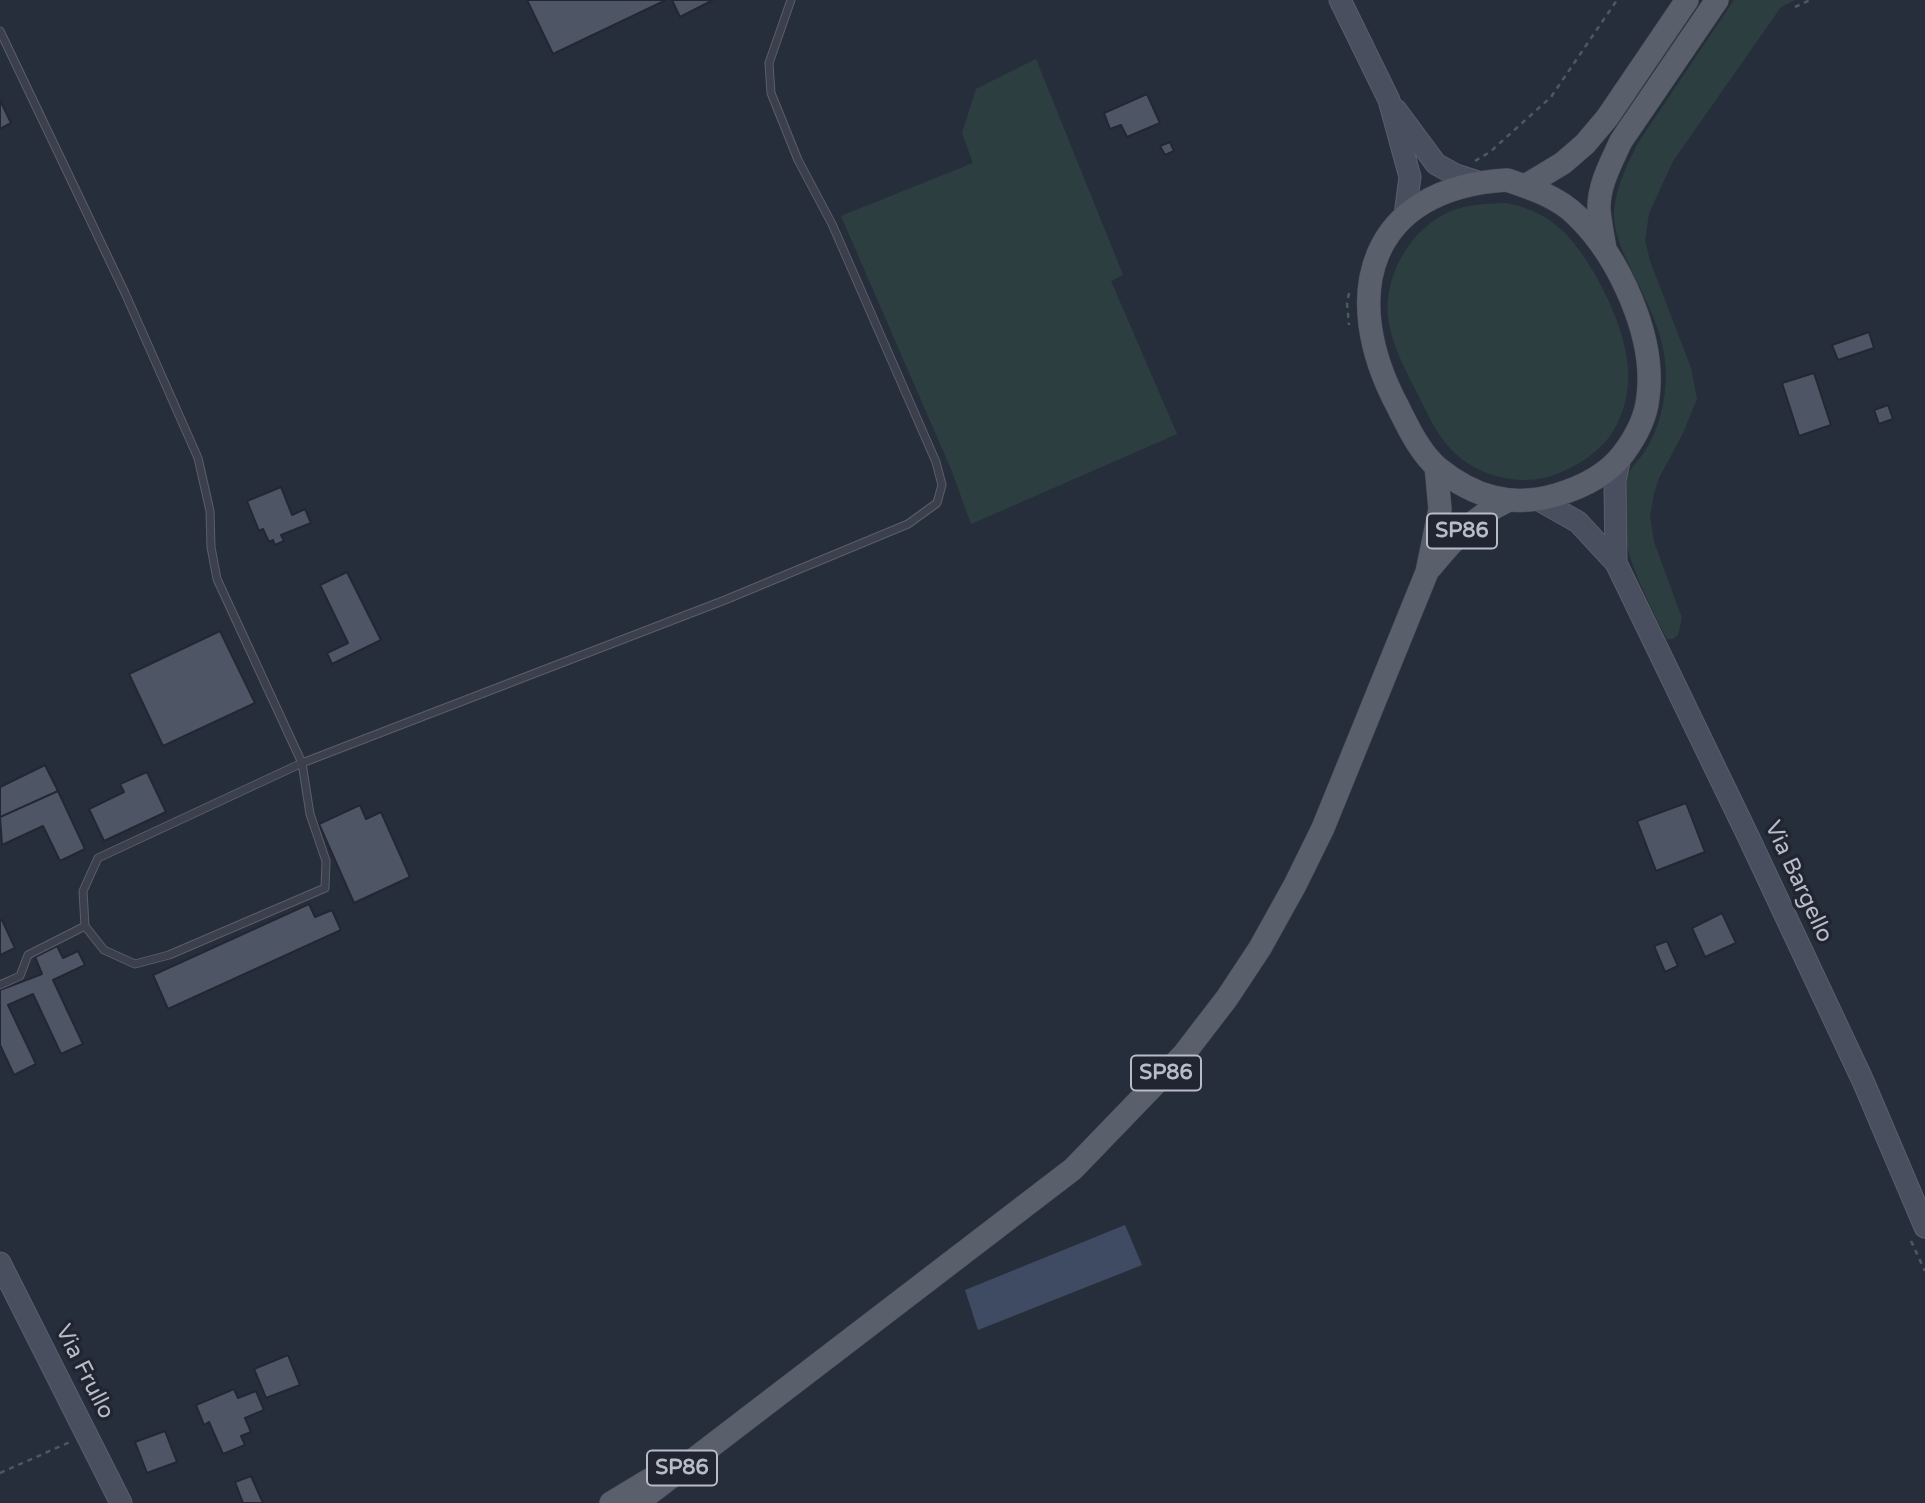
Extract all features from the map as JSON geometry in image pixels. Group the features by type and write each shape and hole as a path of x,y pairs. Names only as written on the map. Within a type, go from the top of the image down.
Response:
{"main road":[{"path":"1340,0 1389,100 1436,164 1456,175 1474,172 1525,186 1551,197 1576,215 1605,249 1640,324 1648,354 1648,401 1636,435 1620,458 1597,477 1573,490 1539,499 1507,501 1486,495 1457,482 1436,466 1413,436 1387,387 1368,317 1368,283 1376,255 1389,233 1405,215 1474,172"},
{"path":"1525,186 1563,163 1585,144 1607,118 1687,0"},
{"path":"1605,249 1599,209 1602,188 1610,165 1621,141 1717,0"},
{"path":"1389,100 1410,177 1405,215"},
{"name":"Via Bargello","path":"1616,563 1615,480 1620,458"},
{"name":"SP86","path":"637,1503 1073,1169 1184,1054 1227,998 1260,948 1323,828 1427,572 1440,509 1436,466"},
{"name":"Via Bargello","path":"1539,499 1578,522 1616,563 1857,1069 1918,1233"},
{"name":"SP86","path":"1427,572 1469,524 1485,511 1507,501"},
{"name":"Via Frullo","path":"0,1263 121,1503"},
{"path":"611,1503 727,1434"},
{"path":"649,1503 727,1434"}],"lane":[{"path":"0,31 125,293 198,458 210,510 211,547 217,579 302,763 310,814 326,861 325,888 169,955 135,964 104,950 85,926 83,891 98,858 302,763 737,595 908,524 937,503 942,485 936,462 832,224 798,160 771,93 769,63 791,0"},
{"path":"0,985 20,976 28,956 85,926"}],"path":[{"path":"1474,172 1490,152 1551,97 1617,0"},
{"path":"1795,7 1810,0"},
{"path":"1918,1233 1925,1271"},
{"path":"0,1473 86,1435"}],"shaded area":[{"path":"1734,0 1795,0 1781,7 1673,161 1649,213 1645,240 1650,261 1691,368 1697,399 1659,478 1650,516 1654,542 1682,618 1678,635 1667,639 1632,561 1622,518 1622,497 1627,477 1650,442 1661,414 1666,385 1665,361 1659,333 1617,235 1614,214 1622,177 1638,143"},
{"path":"1036,59 1123,275 1111,281 1177,434 971,524 951,469 841,216 973,163 962,133 976,89"},
{"path":"1505,203 1530,210 1548,219 1578,248 1611,305 1624,344 1628,370 1623,409 1605,442 1574,466 1545,478 1530,480 1499,477 1485,472 1471,465 1448,446 1430,420 1403,365 1388,317 1391,283 1405,251 1415,237 1428,225 1457,209"}],"water":[{"path":"1125,1225 1142,1265 978,1330 965,1290"}],"building":[{"path":"527,0 666,0 553,54"},
{"path":"672,0 713,0 680,17"},
{"path":"1147,94 1160,123 1127,137 1121,125 1110,129 1104,113"},
{"path":"0,100 11,123 0,129"},
{"path":"1170,142 1174,151 1165,155 1160,146"},
{"path":"1869,332 1874,348 1838,360 1832,345"},
{"path":"1814,373 1831,425 1799,436 1782,383"},
{"path":"1888,405 1893,419 1879,424 1874,410"},
{"path":"281,487 292,515 305,509 311,523 281,535 284,541 275,545 273,540 269,542 263,529 259,531 247,501"},
{"path":"347,572 381,640 332,664 327,653 348,643 320,585"},
{"path":"220,631 255,703 163,746 129,674"},
{"path":"45,765 58,791 0,817 0,787"},
{"path":"147,772 166,812 104,841 89,809 124,792 120,784"},
{"path":"58,791 85,849 60,861 43,826 2,845 0,817"},
{"path":"1686,803 1705,852 1656,871 1637,821"},
{"path":"360,805 366,819 381,812 410,877 354,903 319,824"},
{"path":"309,904 315,917 332,910 341,930 168,1009 153,975"},
{"path":"1722,913 1736,943 1705,957 1692,928"},
{"path":"0,920 15,948 0,955"},
{"path":"1667,941 1678,966 1665,972 1654,946"},
{"path":"57,946 63,958 78,951 85,965 53,980 83,1044 61,1054 33,994 8,1005 36,1064 14,1075 0,1045 0,990 42,974 35,957"},
{"path":"288,1355 300,1385 266,1398 254,1369"},
{"path":"234,1389 238,1398 256,1391 264,1410 245,1418 251,1432 241,1436 245,1445 223,1454 209,1422 204,1425 196,1405"},
{"path":"165,1431 177,1462 147,1473 135,1442"},
{"path":"251,1476 263,1503 243,1503 235,1482"}]}
